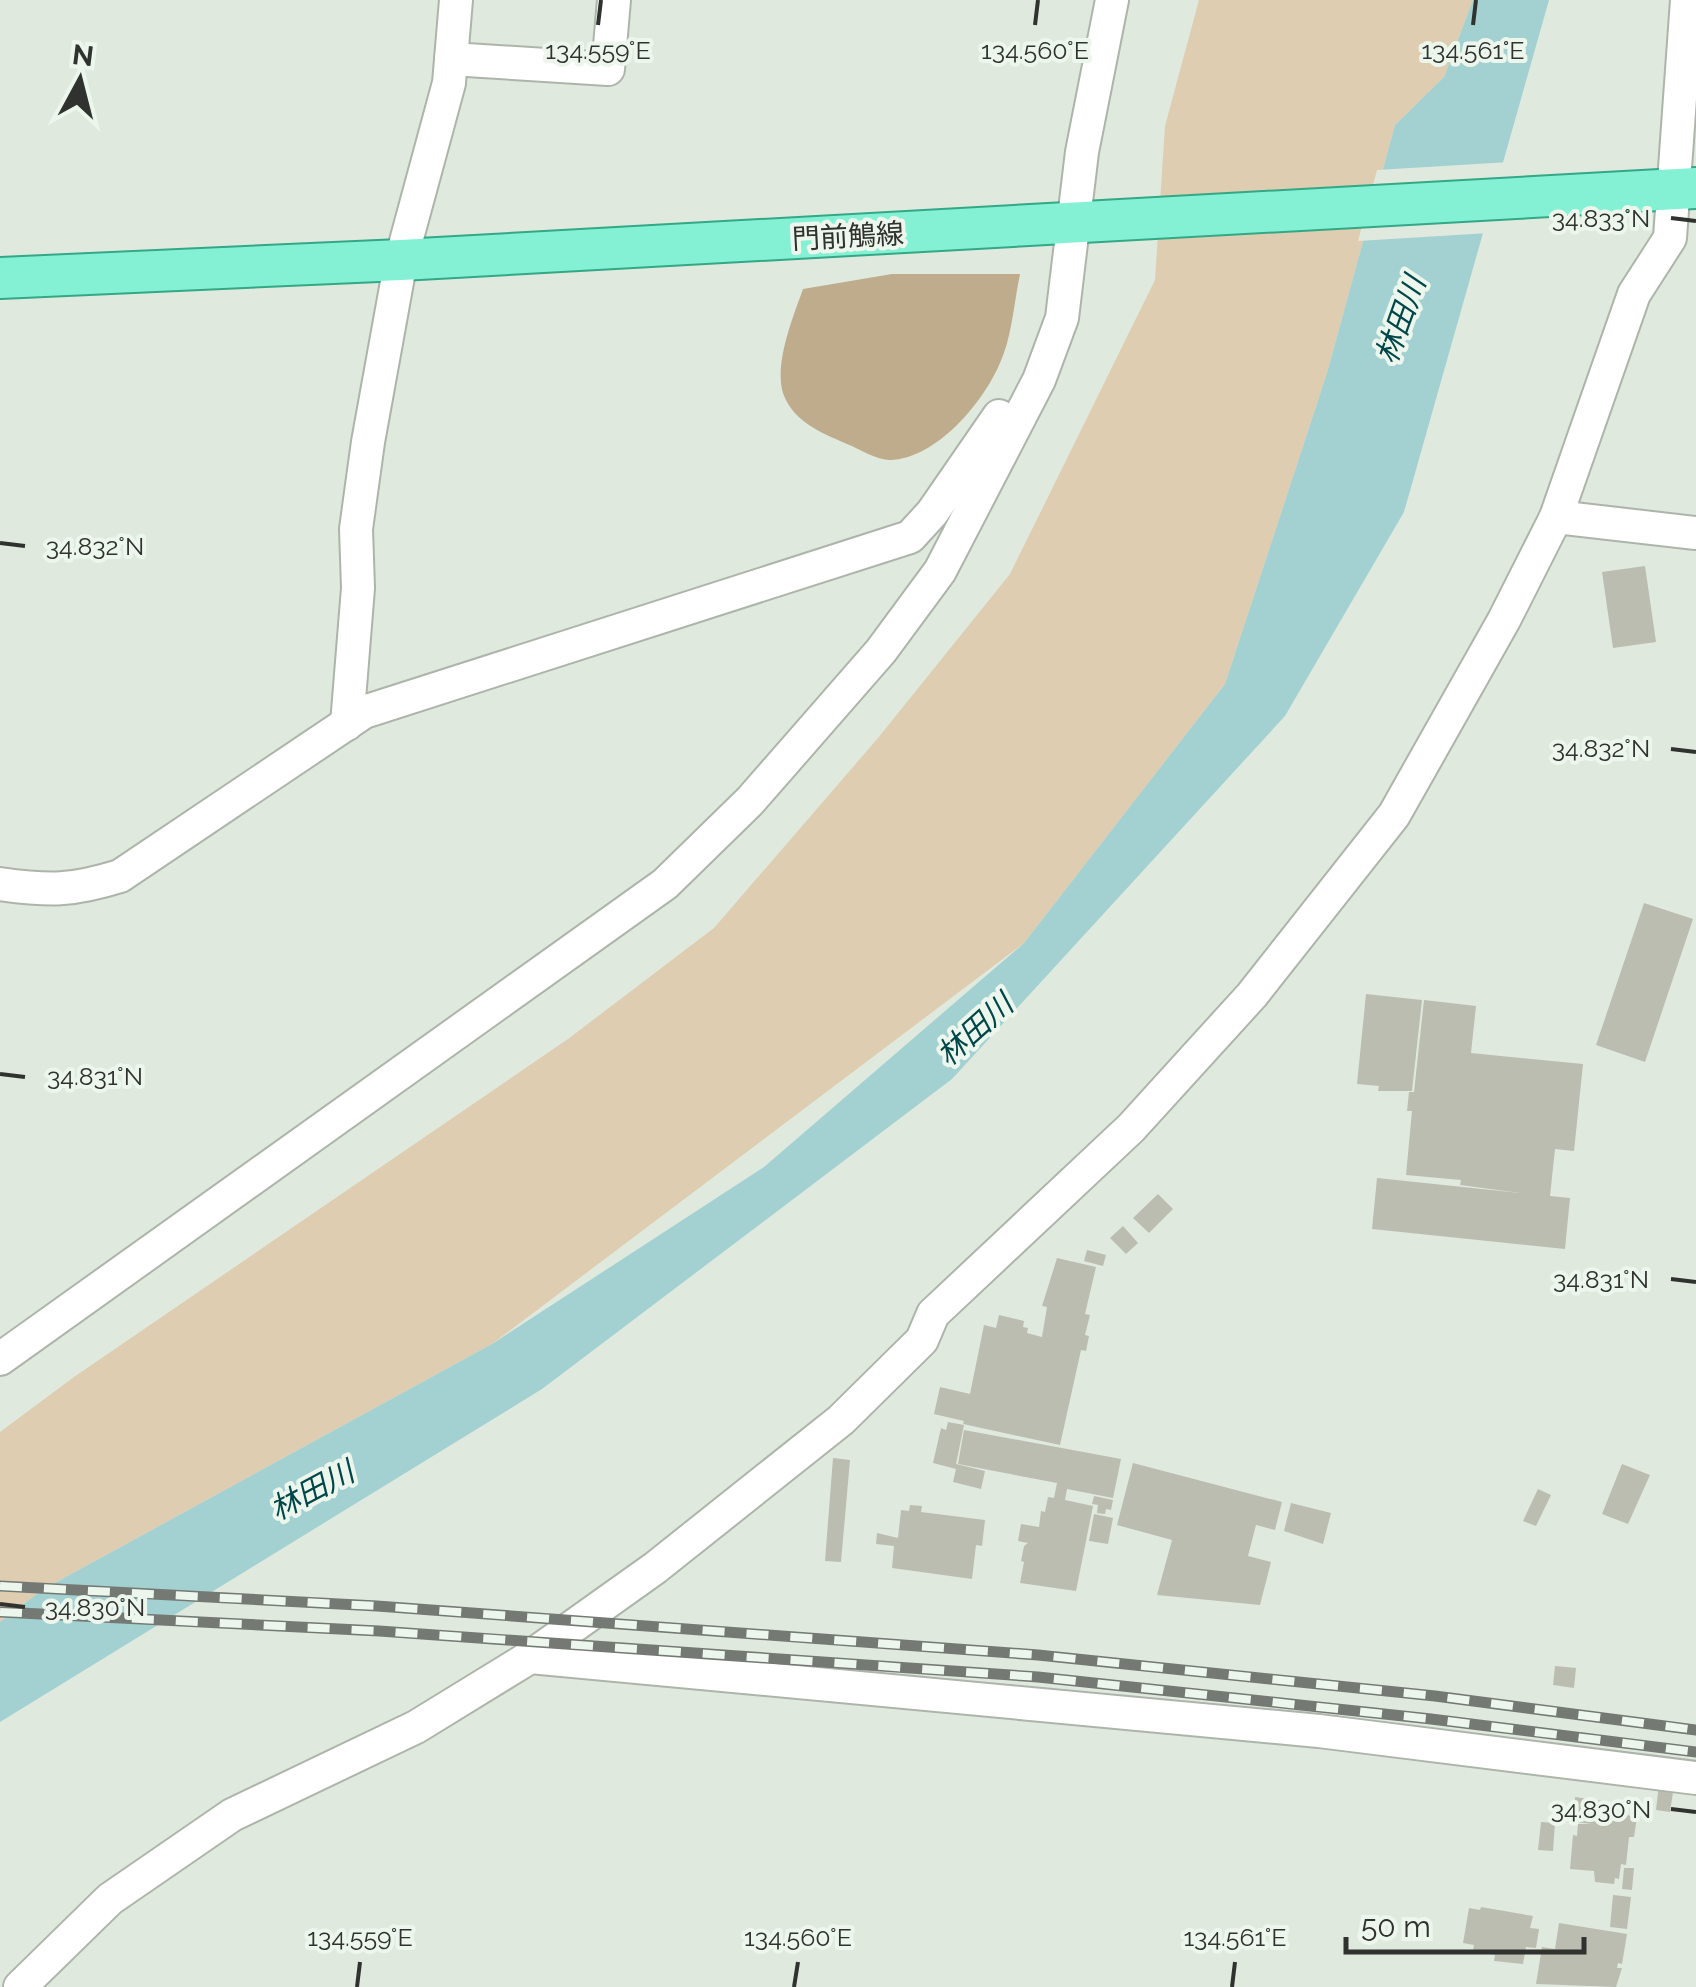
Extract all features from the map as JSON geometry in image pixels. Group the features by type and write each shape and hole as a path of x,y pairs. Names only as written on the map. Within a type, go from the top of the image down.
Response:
{"main road":[{"name":"門前鵤線","path":"0,278 402,260 1676,189"}],"street":[{"path":"346,724 358,588 356,530 368,442 402,260 449,83 456,0"},
{"path":"451,58 608,69 614,0"},
{"path":"0,1359 665,884 750,802 905,619 940,571 1038,380 1062,318 1085,223 1082,152 1112,0"},
{"path":"20,1987 110,1900 232,1815 416,1726 530,1657 655,1568 841,1420 922,1340 932,1314 1131,1128 1225,1024 1394,816 1504,620 1556,517 1634,294 1670,238 1686,0"},
{"path":"0,884 44,890 79,889 120,876 364,712 910,538 942,499 1005,405 1038,380"},
{"path":"1556,517 1696,533"},
{"path":"530,1657 1319,1731 1696,1778"}],"shaded area":[{"path":"1199,0 1473,0 1444,77 1395,125 1327,373 1225,684 1024,943 492,1344 42,1590 0,1622 0,1432 74,1377 568,1039 714,928 878,738 1010,574 1155,280 1165,126"},
{"path":"892,274 1020,274 1004,353 982,395 941,439 907,457 890,460 828,435 801,419 783,393 781,368 803,289"}],"water":[{"name":"林田川","path":"1473,0 1549,0 1404,512 1285,716 952,1079 542,1389 0,1722 0,1622 42,1590 492,1344 764,1167 1024,943 1225,684 1327,373 1395,125 1444,77"}],"pier":[{"path":"1510,162 1489,233 1358,241 1377,170"}],"building":[{"path":"1645,566 1656,642 1613,648 1602,572"},
{"path":"1644,903 1693,919 1645,1062 1596,1045"},
{"path":"1366,994 1422,1000 1412,1091 1378,1091 1379,1086 1357,1084"},
{"path":"1424,1000 1476,1006 1471,1053 1583,1064 1574,1151 1555,1149 1550,1196 1570,1198 1565,1249 1372,1229 1377,1178 1520,1193 1460,1185 1461,1180 1406,1175 1412,1111 1407,1111 1409,1092 1414,1092"},
{"path":"1158,1194 1173,1209 1149,1233 1133,1218"},
{"path":"1123,1226 1138,1243 1126,1254 1110,1238"},
{"path":"1087,1250 1106,1255 1103,1266 1084,1261"},
{"path":"1057,1258 1096,1267 1085,1314 1090,1315 1086,1351 1081,1350 1060,1445 934,1414 940,1387 970,1394 984,1325 996,1328 999,1315 1024,1321 1027,1333 1042,1337 1047,1307 1042,1306"},
{"path":"948,1422 964,1425 956,1464 985,1471 981,1489 953,1482 956,1469 933,1463 941,1428 946,1430"},
{"path":"964,1430 1121,1459 1113,1498 1067,1489 1065,1500 1093,1506 1076,1591 1020,1583 1024,1546 1028,1543 1018,1541 1021,1524 1039,1527 1041,1511 1045,1512 1048,1497 1054,1498 1057,1483 958,1464"},
{"path":"833,1458 850,1460 841,1562 825,1561"},
{"path":"1133,1463 1282,1502 1275,1530 1256,1525 1248,1556 1271,1562 1260,1605 1157,1595 1172,1540 1117,1525"},
{"path":"1622,1464 1650,1475 1628,1524 1602,1514"},
{"path":"1538,1489 1551,1495 1536,1526 1523,1521"},
{"path":"1094,1496 1113,1500 1111,1510 1097,1513 1098,1505 1092,1504"},
{"path":"1291,1503 1331,1513 1323,1544 1284,1531"},
{"path":"910,1505 922,1506 921,1512 985,1520 982,1546 976,1545 972,1579 892,1568 894,1546 876,1544 877,1533 898,1538 901,1510 909,1511"},
{"path":"1094,1514 1113,1518 1108,1544 1089,1541"},
{"path":"1555,1666 1576,1668 1574,1688 1553,1685"},
{"path":"1659,1784 1674,1786 1670,1812 1656,1810"},
{"path":"1575,1797 1602,1801 1601,1810 1637,1817 1634,1837 1629,1837 1626,1865 1621,1864 1619,1879 1615,1878 1614,1884 1595,1882 1594,1871 1570,1869 1578,1824 1592,1824 1575,1822"},
{"path":"1541,1822 1555,1823 1553,1851 1538,1850"},
{"path":"1624,1868 1634,1868 1632,1890 1622,1889"},
{"path":"1613,1895 1631,1897 1627,1929 1610,1927"},
{"path":"1469,1908 1533,1916 1530,1928 1539,1929 1536,1948 1526,1947 1523,1964 1494,1961 1495,1955 1473,1951 1474,1945 1463,1943"},
{"path":"1559,1923 1627,1934 1616,1987 1536,1984 1542,1947 1555,1949"}],"railway":[{"path":"0,1586 377,1606 1038,1655 1435,1696 1696,1730"},
{"path":"0,1612 379,1631 1038,1677 1696,1752"}]}
